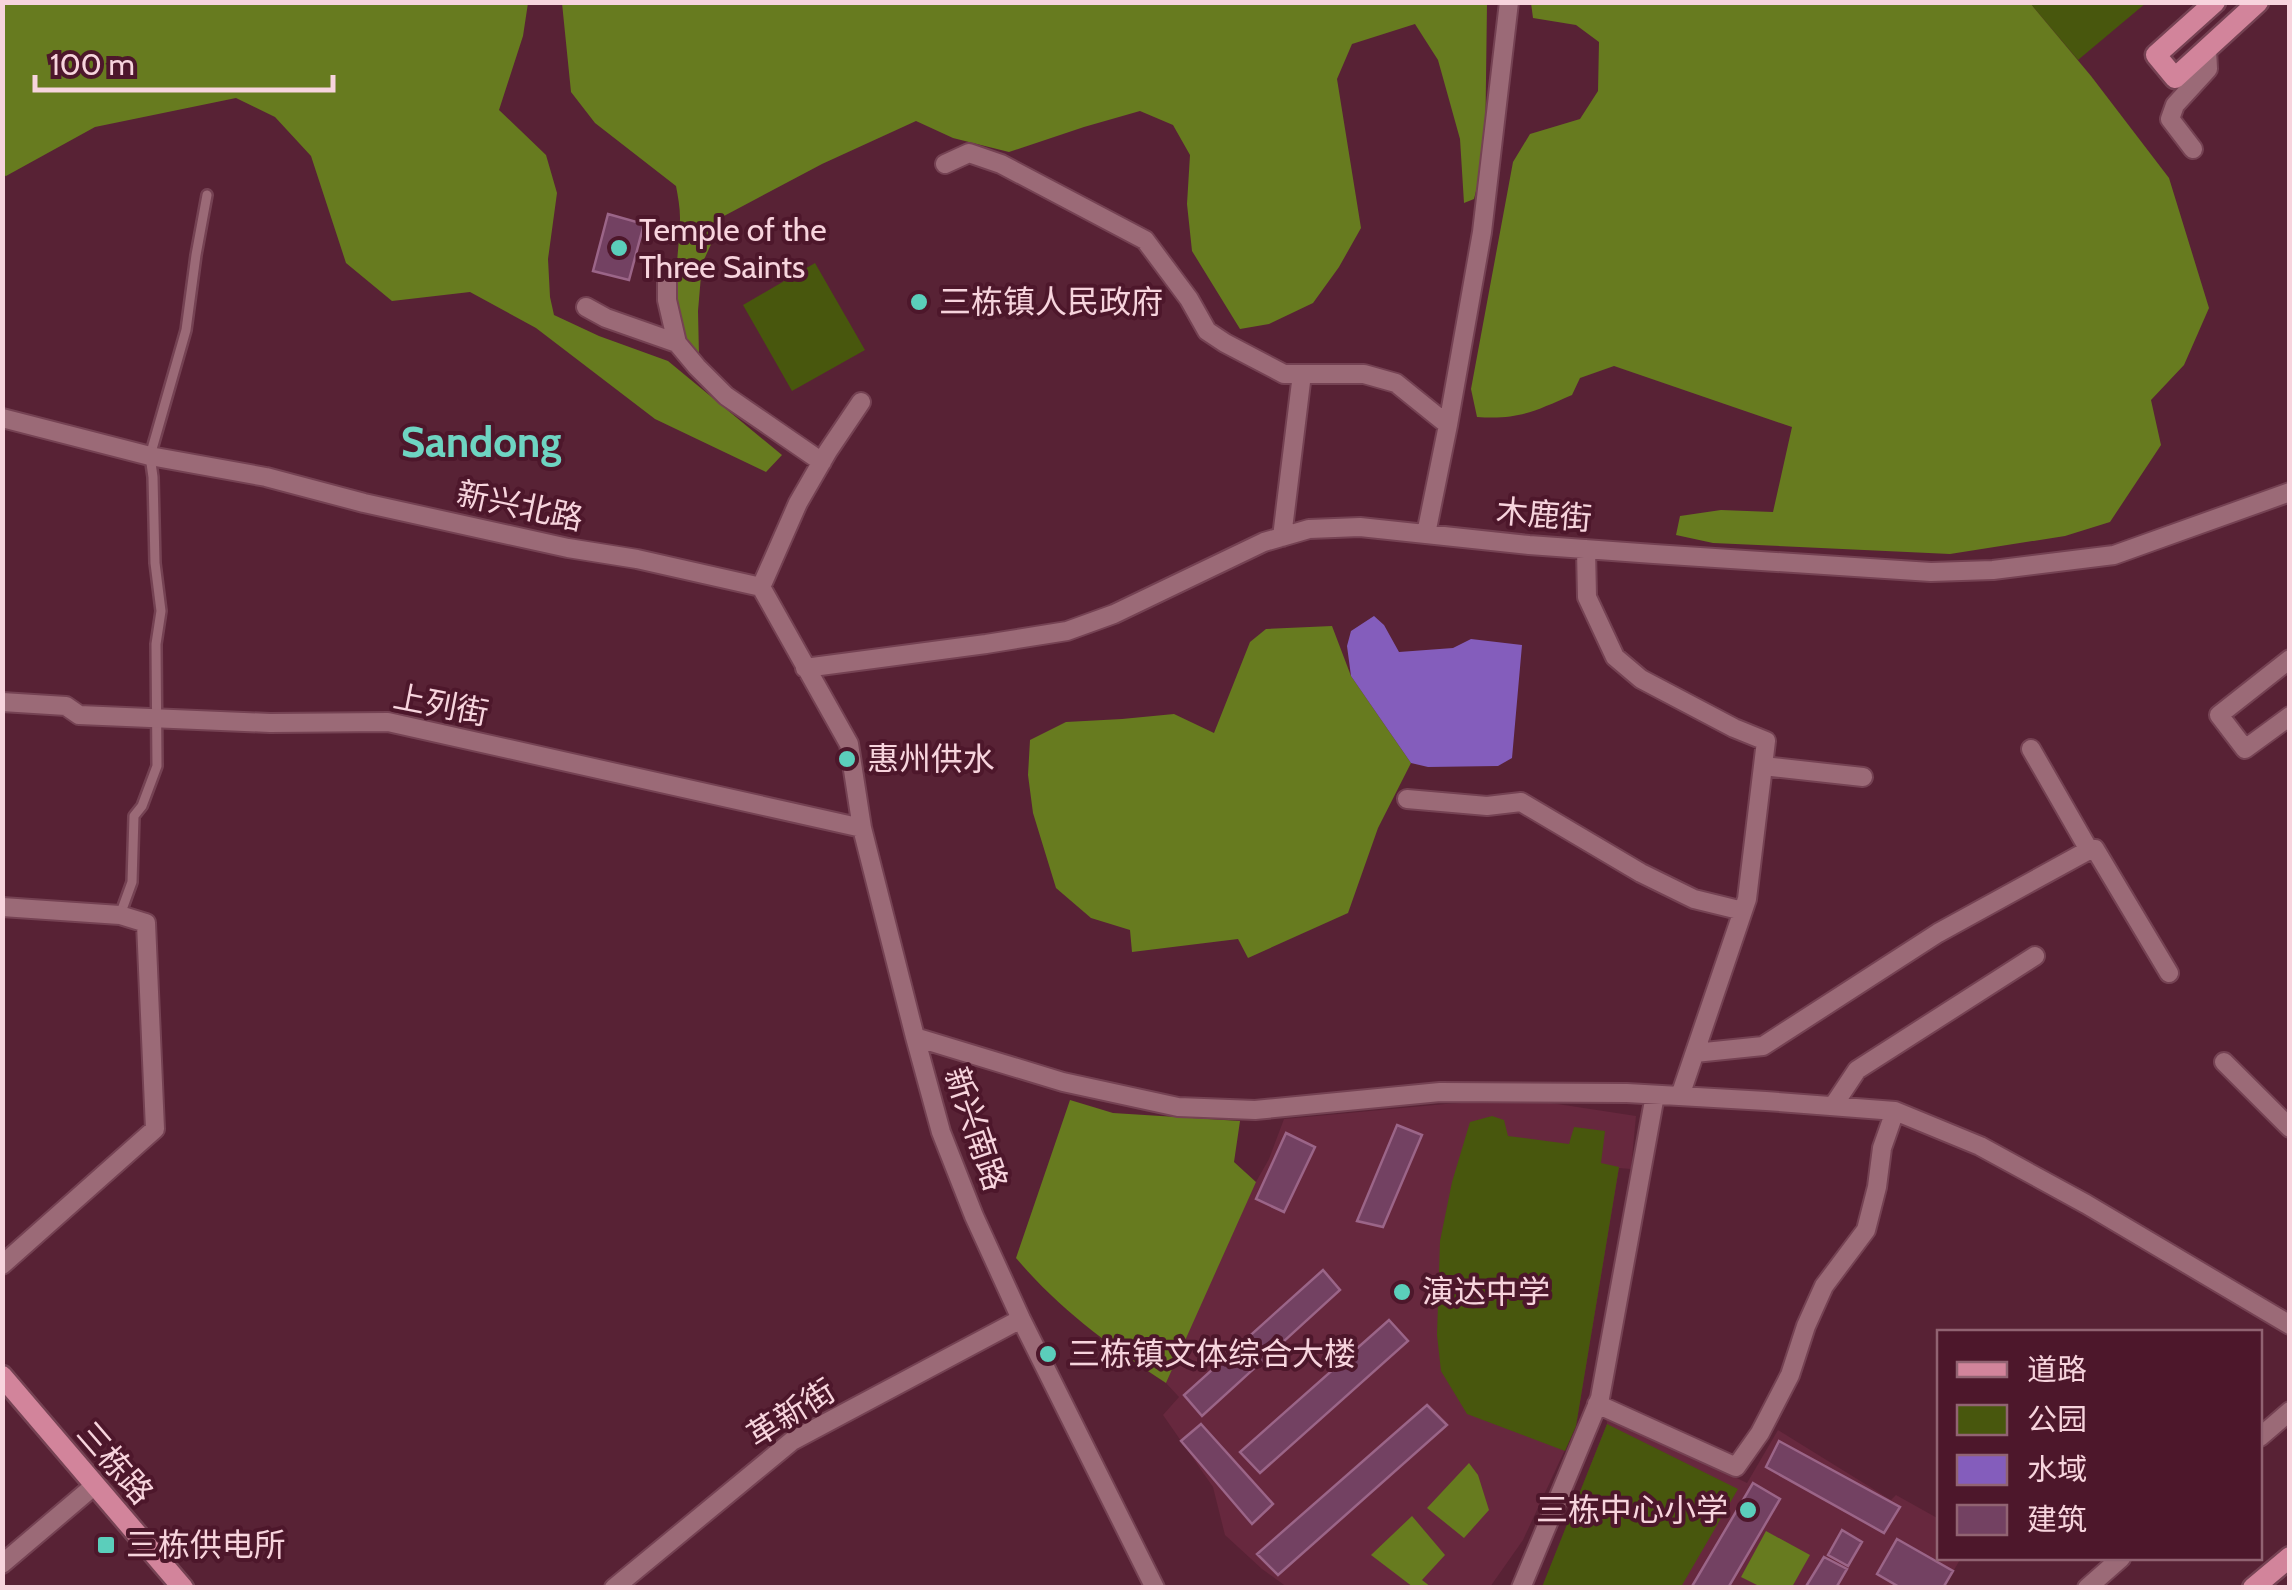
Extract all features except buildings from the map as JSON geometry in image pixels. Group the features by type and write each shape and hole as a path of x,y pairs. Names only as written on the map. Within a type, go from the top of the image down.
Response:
{"main road":[{"path":"2215,2 2156,54 2176,78 2258,2"},
{"name":"三栋路","path":"2,1376 183,1588"},
{"path":"2254,1588 2290,1557"}],"street":[{"path":"1426,534 1482,232 1509,2"},
{"path":"2193,149 2170,119 2175,105 2208,69 2206,49"},
{"path":"945,164 969,154 1001,164 1145,240 1189,299 1206,330 1284,374 1364,374 1396,383 1448,425"},
{"path":"668,281 667,300 677,343 697,367 726,396 822,462"},
{"path":"586,307 677,343"},
{"path":"1282,537 1302,374"},
{"path":"804,668 761,587 798,503 861,402"},
{"name":"新兴北路","path":"2,418 150,456 761,587"},
{"name":"木鹿街","path":"804,668 1067,631 1114,614 1264,542 1309,529 1360,527 1586,549 1932,572 1993,570 2114,555 2290,492"},
{"path":"1586,549 1587,597 1615,657 1641,679 1734,728 1766,740 1748,899 1680,1096"},
{"path":"2290,659 2219,715 2245,750 2290,716"},
{"name":"新兴南路","path":"804,668 849,744 862,828 941,1132 974,1216 1022,1319 1155,1588"},
{"name":"上列街","path":"2,702 66,706 80,714 155,718 270,723 388,722 862,828"},
{"path":"2031,749 2089,850"},
{"path":"1763,766 1864,777"},
{"path":"1407,799 1487,806 1521,802 1641,873 1694,898 1743,911"},
{"path":"1695,1054 1763,1046 1938,933 2089,850 2095,849 2169,973"},
{"path":"2,907 120,915 146,924 155,1129 2,1266"},
{"path":"1833,1106 1857,1070 2035,956"},
{"path":"915,1037 1063,1082 1178,1107 1255,1110 1440,1092 1655,1094 1895,1112 1980,1146 2290,1325"},
{"path":"2224,1062 2290,1128"},
{"path":"1521,1588 1598,1404 1655,1094"},
{"path":"1598,1404 1736,1466 1760,1433 1790,1375 1824,1286 1866,1230 1882,1148 1895,1112"},
{"name":"革新街","path":"614,1588 792,1440 1022,1319"},
{"path":"2262,1435 2290,1410"},
{"path":"2,1564 94,1485"},
{"path":"2087,1588 2120,1560"}],"lane":[{"path":"120,915 132,882 134,816 142,806 157,766 156,644 161,611 150,456 186,330 206,195"}],"shaded area":[{"name":"演达中学","path":"1525,1099 1636,1116 1631,1169 1619,1168 1576,1426 1523,1540 1490,1587 1287,1587 1225,1535 1213,1487 1163,1415 1179,1397 1166,1383 1284,1119"},
{"name":"三栋中心小学","path":"1606,1414 1747,1483 1778,1430 1891,1500 1896,1495 1937,1518 1937,1560 1960,1560 1944,1587 1542,1588 1607,1424"}],"green space":[{"path":"2,3 528,3 523,36 499,110 546,155 557,193 548,259 554,315 668,361 782,455 766,472 655,419 536,328 470,292 392,301 346,263 311,156 275,117 236,98 95,127 3,175"},
{"path":"562,3 1487,3 1485,155 1474,199 1464,203 1460,139 1438,60 1415,24 1352,44 1337,79 1361,228 1313,303 1269,324 1240,329 1192,251 1187,204 1190,155 1173,125 1140,111 1009,152 953,138 916,121 822,164 724,216 702,264 699,356 680,327 677,310 680,218 676,186 595,123 571,92"},
{"path":"1531,3 2030,3 2169,178 2209,308 2184,365 2151,400 2161,445 2110,522 2065,536 1950,554 1713,543 1676,535 1680,516 1721,510 1773,512 1792,427 1614,366 1580,378 1572,395 1537,410 1516,416 1477,417 1471,389 1513,162 1530,134 1580,119 1598,91 1599,42 1576,25 1533,18"},
{"path":"2030,3 2146,3 2078,60"},
{"path":"815,263 865,350 792,391 743,305"},
{"path":"1332,626 1351,676 1411,763 1378,828 1348,913 1248,958 1238,939 1132,952 1130,930 1091,918 1056,888 1033,813 1028,775 1030,740 1066,722 1174,714 1214,733 1250,642 1266,629"},
{"path":"1070,1100 1113,1113 1240,1121 1234,1162 1256,1182 1166,1383 1086,1326 1016,1258"},
{"path":"1492,1116 1504,1120 1508,1136 1569,1144 1574,1127 1605,1131 1601,1163 1619,1167 1576,1426 1565,1451 1467,1414 1441,1371 1437,1335 1440,1241 1470,1122"},
{"path":"1607,1424 1738,1489 1681,1587 1542,1587"},
{"path":"1469,1463 1478,1475 1489,1510 1464,1538 1427,1508"},
{"path":"1412,1516 1445,1555 1422,1580 1431,1587 1413,1587 1371,1555"},
{"path":"1766,1531 1810,1555 1792,1587 1761,1587 1741,1577"}],"water":[{"path":"1374,616 1384,625 1399,652 1453,648 1471,639 1522,645 1512,758 1498,766 1428,767 1411,763 1351,676 1347,646 1351,631"}],"place":[{"name":"Temple of the Three Saints","path":"619,248"},
{"name":"三栋镇人民政府","path":"919,302"},
{"name":"惠州供水","path":"847,759"},
{"name":"演达中学","path":"1402,1292"},
{"name":"三栋镇文体综合大楼","path":"1048,1354"},
{"name":"三栋中心小学","path":"1748,1510"},
{"name":"三栋供电所","path":"106,1545"}],"district":[{"name":"Sandong","path":"481,442"}]}
